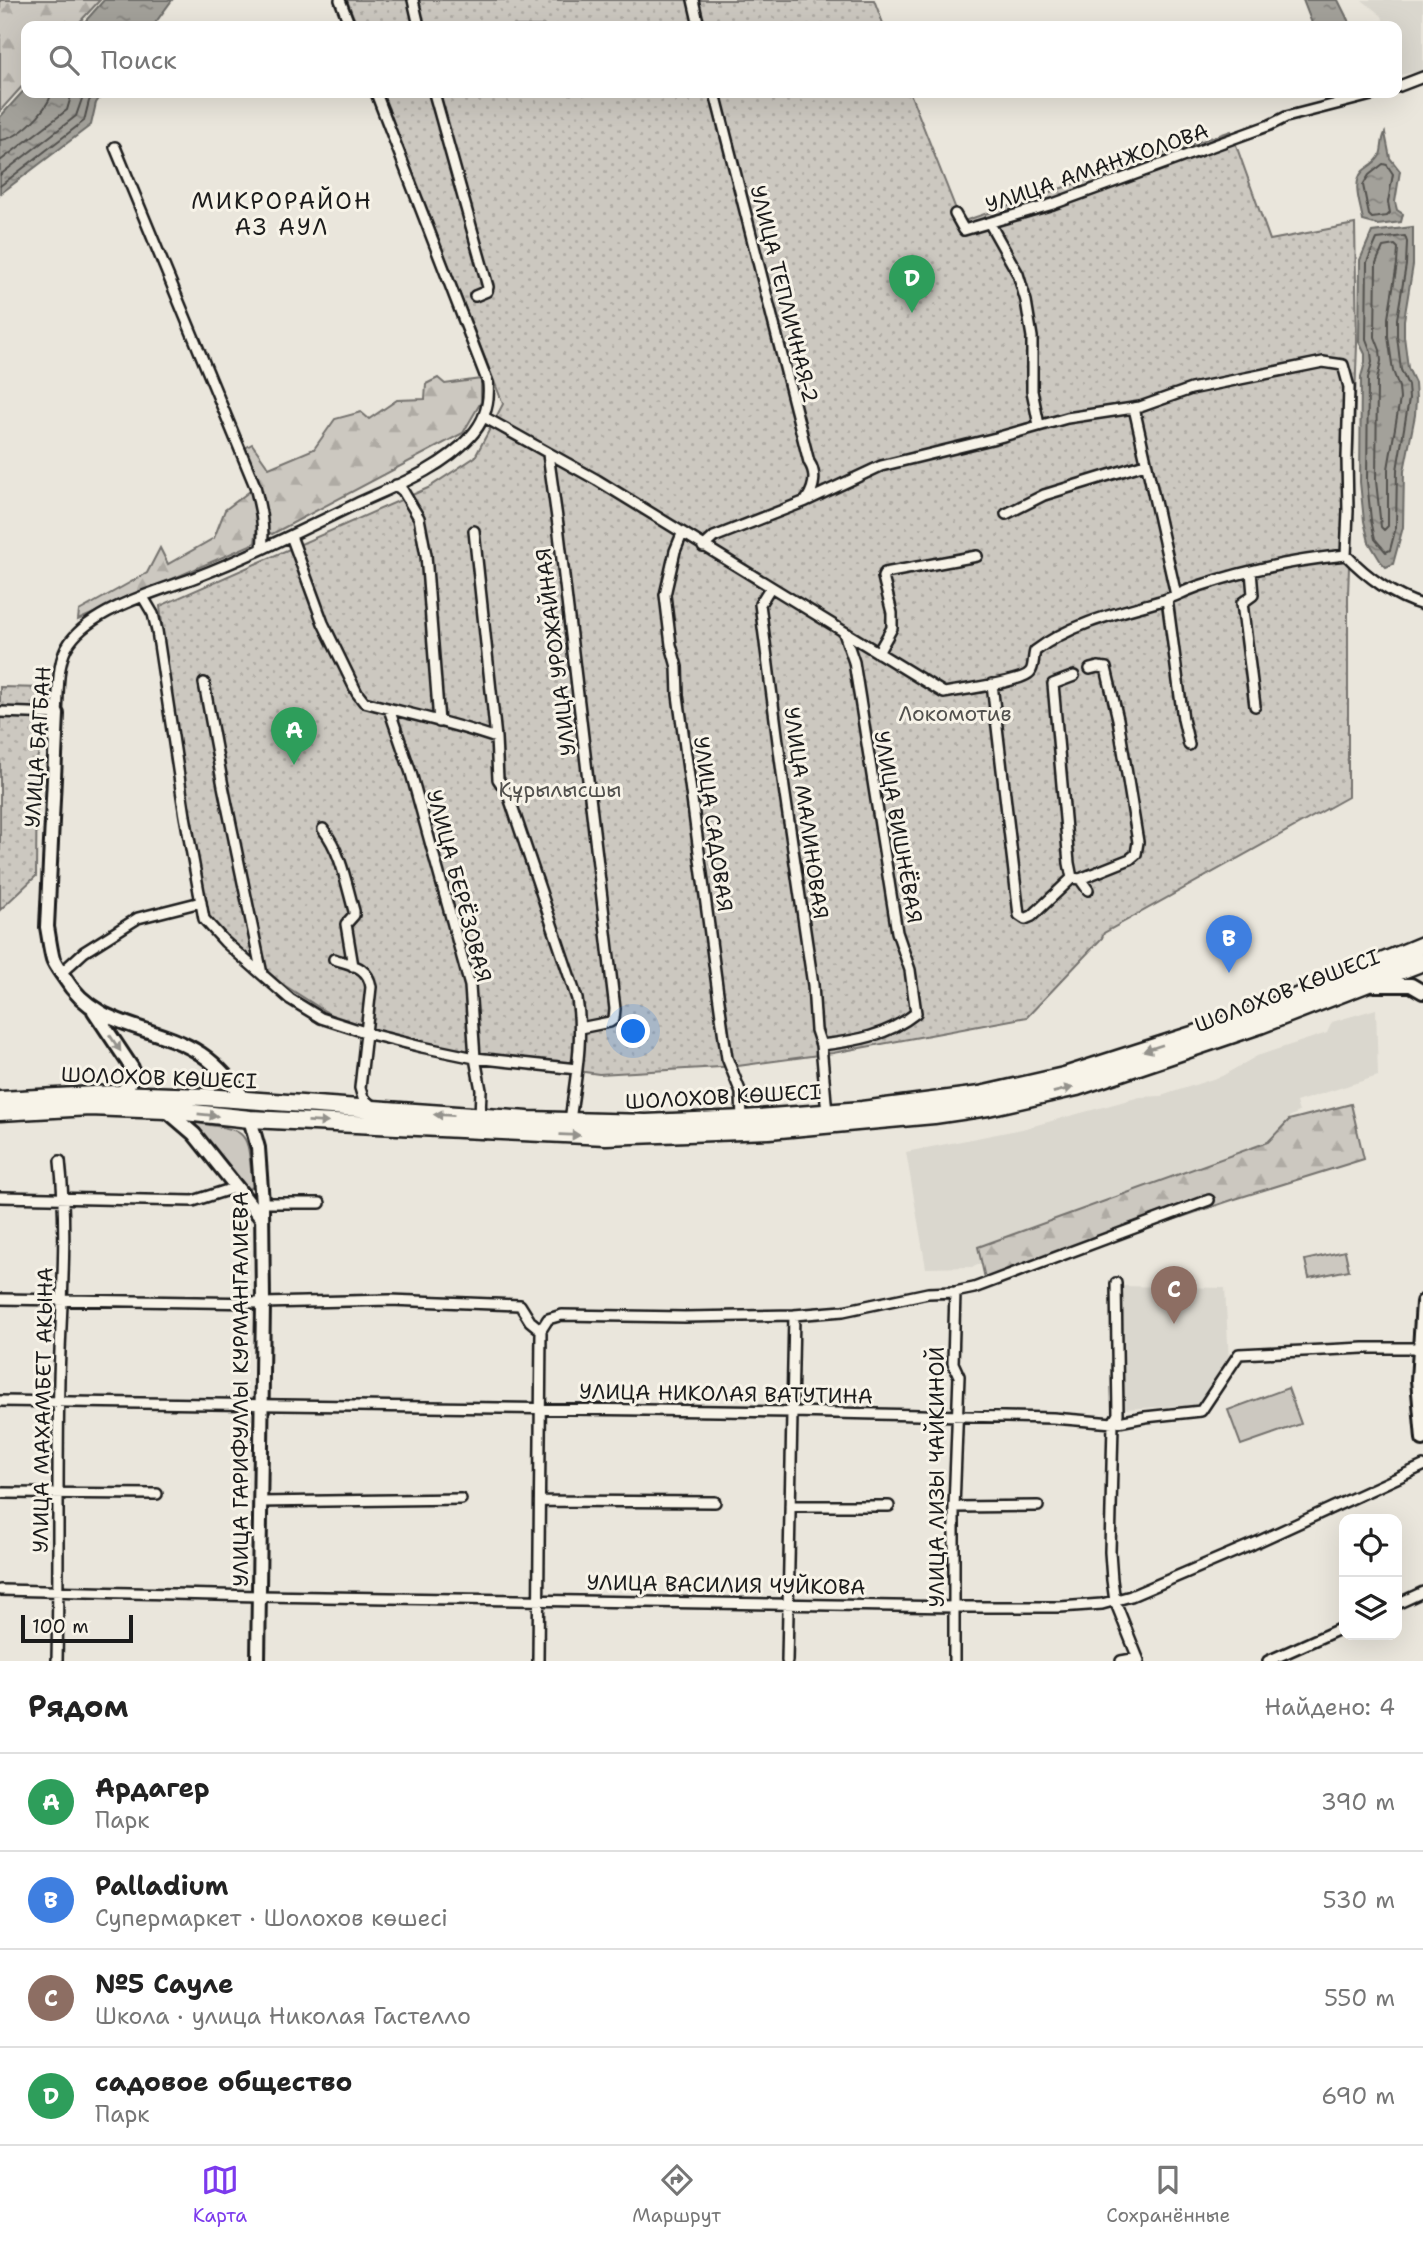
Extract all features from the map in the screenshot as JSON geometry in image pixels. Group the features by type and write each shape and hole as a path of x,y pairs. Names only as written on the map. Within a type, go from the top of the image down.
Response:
{"highway":[{"name":"ШОЛОХОВ КӨШЕСІ","path":"0,1100 118,1095 205,1097 480,1117 646,1123 827,1113 941,1101 1002,1091 1065,1076 1245,1018 1423,945"},
{"name":"ШОЛОХОВ КӨШЕСІ","path":"0,1112 90,1107 166,1110 250,1119 606,1136 769,1130 934,1115 1023,1100 1077,1087 1260,1025 1423,962"},
{"path":"246,1101 250,1119"}],"street":[{"path":"340,0 348,21"},
{"path":"413,0 418,21"},
{"path":"694,0 698,21"},
{"path":"1402,85 1423,77"},
{"path":"378,98 488,383 489,396 484,417 597,480 944,693 1029,674 1033,669 1035,651 1044,644 1086,624 1133,607 1296,560 1346,555"},
{"path":"435,98 488,287 486,291 475,296"},
{"name":"УЛИЦА ТЕПЛИЧНАЯ-2","path":"716,98 809,462 814,469 813,491 806,501"},
{"name":"УЛИЦА АМАНЖОЛОВА","path":"955,214 964,230 990,224 1184,158 1286,117 1360,98"},
{"path":"115,147 255,486 264,535 262,548"},
{"path":"990,224 1017,274 1026,301 1032,337 1032,391 1040,425"},
{"path":"703,547 713,537 806,501 881,466 1067,418 1134,408 1191,389 1323,362 1343,365 1349,387 1346,555 1358,568 1386,587 1413,603 1423,605"},
{"path":"1134,408 1167,549 1183,719 1189,745"},
{"name":"УЛИЦА БАГБАН","path":"246,1101 230,1081 201,1054 93,1009 72,991 53,961 47,927 62,659 68,644 91,623 143,597 291,536 396,485 451,454 471,436 484,417"},
{"name":"УЛИЦА УРОЖАЙНАЯ","path":"548,454 615,1009 614,1019 610,1022 580,1028"},
{"path":"1006,514 1044,495 1145,464"},
{"path":"396,485 403,491 419,518 426,555 439,722"},
{"path":"474,531 498,779 508,794 577,999 581,1020 570,1121"},
{"name":"УЛИЦА САДОВАЯ","path":"682,534 675,551 665,595 671,645 677,667 678,695 724,1038 727,1058 741,1093 742,1119"},
{"path":"291,536 323,623 357,693 365,702 439,722 459,724 496,738"},
{"path":"878,653 892,628 892,613 883,577 885,573 977,556"},
{"path":"1251,571 1253,595 1242,603 1255,706"},
{"name":"УЛИЦА МАЛИНОВАЯ","path":"770,587 760,604 761,617 813,985 816,1030 821,1045 827,1113"},
{"path":"143,597 153,614 157,631 185,816 204,919 225,942 290,999 321,1018 422,1047 475,1058 577,1069"},
{"name":"УЛИЦА ВИШНЁВАЯ","path":"821,1045 858,1041 881,1033 916,1013 910,970 897,932 854,662 844,633"},
{"path":"992,684 1020,915 1025,919 1076,878 1130,859 1136,854 1138,842 1118,719 1107,672 1106,668 1090,669"},
{"path":"1074,676 1053,684 1069,863 1076,878 1088,890"},
{"path":"204,682 262,974"},
{"name":"УЛИЦА БЕРЁЗОВАЯ","path":"389,709 411,773 470,986 475,1058 481,1090 480,1117"},
{"path":"0,712 57,714"},
{"path":"323,829 338,856 354,911 346,924 353,966"},
{"path":"61,973 84,952 138,918 201,902"},
{"path":"334,960 361,968 370,978 360,1088 363,1098 376,1110"},
{"path":"1353,989 1399,984 1410,985 1423,992"},
{"path":"93,1009 132,1068 133,1077 129,1085 118,1095"},
{"path":"166,1110 194,1134 262,1220"},
{"name":"УЛИЦА ГАРИФУЛЛЫ КУРМАНГАЛИЕВА","path":"250,1119 258,1148 262,1220 258,1661"},
{"name":"УЛИЦА МАХАМБЕТ АКЫНА","path":"57,1661 59,1402 65,1244 60,1161"},
{"path":"0,1197 193,1201 237,1187"},
{"path":"538,1661 541,1330 548,1319 562,1315 794,1315 843,1311 928,1293 955,1292 974,1288 1209,1200"},
{"path":"261,1203 320,1203"},
{"path":"1116,1283 1118,1414 1113,1423 1110,1552 1115,1601 1139,1659 1121,1661"},
{"name":"УЛИЦА ЛИЗЫ ЧАЙКИНОЙ","path":"954,1661 954,1507 959,1376 953,1363 955,1292"},
{"path":"0,1300 263,1303 390,1300 520,1305 530,1321 541,1330"},
{"path":"1423,1303 1419,1348 1423,1439"},
{"path":"787,1661 794,1315"},
{"name":"УЛИЦА НИКОЛАЯ ВАТУТИНА","path":"0,1401 792,1412 1053,1418 1113,1423 1201,1411 1239,1354 1419,1348"},
{"name":"УЛИЦА ВАСИЛИЯ ЧУЙКОВА","path":"0,1590 955,1607 1102,1605 1253,1544 1423,1466"},
{"path":"0,1493 157,1494"},
{"path":"260,1502 461,1499"},
{"path":"540,1501 715,1502"},
{"path":"790,1506 888,1506"},
{"path":"954,1507 1038,1506"},
{"path":"1402,1602 1423,1592"},
{"path":"1268,1661 1339,1629"}],"shaded area":[{"path":"1362,0 1423,0 1423,71 1402,74 1402,21 1384,21 1382,16"},
{"path":"1376,1009 1378,1076 1296,1102 1299,1112 1289,1117 1290,1124 1264,1146 973,1267 926,1268 906,1152 1022,1129 1140,1097 1161,1096 1222,1076 1257,1056 1327,1033 1332,1022"},
{"path":"1121,1286 1225,1288 1229,1361 1201,1405 1122,1409"}],"green space":[{"path":"0,0 100,0 81,21 21,21 21,88 0,111"},
{"path":"347,0 874,0 882,21 355,21"},
{"path":"383,98 912,98 961,222 1231,131 1270,240 1355,224 1357,344 1348,595 1348,797 1104,933 1027,1017 833,1053 738,1066 599,1074 490,1059 345,1024 262,971 195,904 160,606 428,488 475,457 503,404"},
{"path":"438,378 445,384 481,379 481,402 463,433 272,534 257,526 255,543 78,620 79,611 147,573 160,548 168,564 214,538 225,510 258,485 242,450 252,444 269,468 314,449 335,419 361,412 369,419 397,400 425,399 426,384"},
{"path":"0,687 45,688 47,725 37,759 36,876 0,910"},
{"path":"1351,1104 1364,1159 1235,1199 986,1283 978,1247 1268,1142 1289,1120"},
{"path":"197,1123 229,1129 244,1137 253,1187 243,1188 196,1131"},
{"path":"1345,1251 1349,1270 1309,1278 1305,1260"},
{"path":"1288,1388 1301,1424 1241,1445 1228,1410"}],"water":[{"path":"104,0 172,0 157,21 85,21"},
{"path":"1303,0 1338,0 1348,21 1311,21"},
{"path":"21,94 21,98 100,98 91,125 0,194 0,117"},
{"path":"1385,133 1390,158 1400,171 1395,202 1397,210 1403,214 1401,222 1378,225 1363,221 1358,182 1363,171 1379,158"},
{"path":"1413,227 1413,265 1404,336 1408,368 1415,383 1415,415 1404,471 1403,527 1393,564 1386,567 1369,542 1360,482 1361,377 1365,354 1359,342 1360,260 1372,232"}],"place":[{"name":"садовое общество","path":"912,313"},
{"name":"Ардагер","path":"294,765"},
{"name":"Palladium","path":"1229,973"},
{"name":"№5 Сауле","path":"1174,1324"}],"district":[{"name":"МИКРОРАЙОН АЗ АУЛ","path":"282,214"}],"park label":[{"name":"Локомотив","path":"955,714"},
{"name":"Құрылысшы","path":"560,790"}]}
